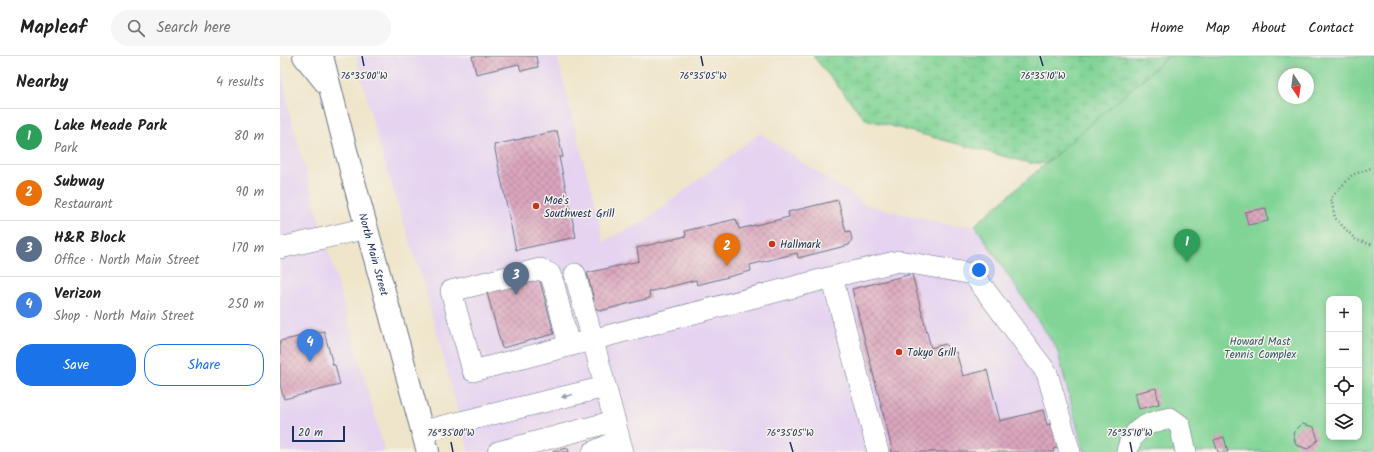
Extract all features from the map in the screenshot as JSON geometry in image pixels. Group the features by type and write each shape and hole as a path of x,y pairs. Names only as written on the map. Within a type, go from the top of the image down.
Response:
{"main road":[{"path":"304,56 329,86"},
{"name":"North Main Street","path":"322,56 428,452"}],"lane":[{"path":"283,245 367,228"},
{"path":"569,346 550,274 540,269 451,291 474,371 832,277 900,261 973,274 1047,373 1070,452"},
{"path":"574,274 619,438"},
{"path":"832,277 878,452"},
{"path":"422,431 605,387"},
{"path":"1127,452 1129,443 1136,432 1154,421 1170,418 1180,425 1186,452"},
{"path":"498,452 619,438"},
{"path":"593,452 619,438"}],"path":[{"path":"1374,167 1352,175 1331,198 1335,218 1356,240 1374,245"}],"shaded area":[{"path":"356,56 557,56 604,241 643,222 760,133 866,205 953,226 975,225 1057,349 1084,452 469,452 423,282 380,149"},
{"path":"280,59 289,112 385,452 280,452"}],"green space":[{"path":"813,56 1237,56 1085,163 1029,163 865,119"},
{"name":"Howard Mast Tennis Complex","path":"1169,56 1374,56 1374,452 1084,452 1057,349 975,225"}],"building":[{"path":"472,56 536,56 538,67 521,71 519,64 476,74"},
{"path":"557,131 563,157 559,157 576,237 516,250 494,145"},
{"path":"838,200 846,232 850,231 852,239 849,245 798,258 797,253 750,265 751,271 697,285 696,280 649,292 650,298 600,311 594,307 592,301 594,300 587,273 639,261 637,248 686,236 685,231 736,219 739,229 789,217 788,212"},
{"path":"1266,208 1268,221 1248,225 1245,212"},
{"path":"912,274 931,348 946,344 948,354 956,352 963,376 987,370 1000,421 1043,410 1047,425 1055,422 1061,447 1053,449 1054,452 892,452 852,289"},
{"path":"539,277 554,334 502,348 486,289"},
{"path":"324,331 340,385 284,399 280,385 280,341"},
{"path":"1156,388 1159,404 1139,409 1135,393"},
{"path":"1302,424 1314,427 1318,440 1308,449 1296,445 1293,433"},
{"path":"1224,437 1228,452 1218,452 1214,440"},
{"path":"568,448 569,452 553,452 553,451"}],"place":[{"name":"Moe's Southwest Grill","path":"536,206"},
{"name":"Hallmark","path":"772,244"},
{"name":"Lake Meade Park","path":"1187,262"},
{"name":"Subway","path":"727,266"},
{"name":"H&R Block","path":"516,295"},
{"name":"Tokyo Grill","path":"899,352"},
{"name":"Verizon","path":"310,362"}]}
